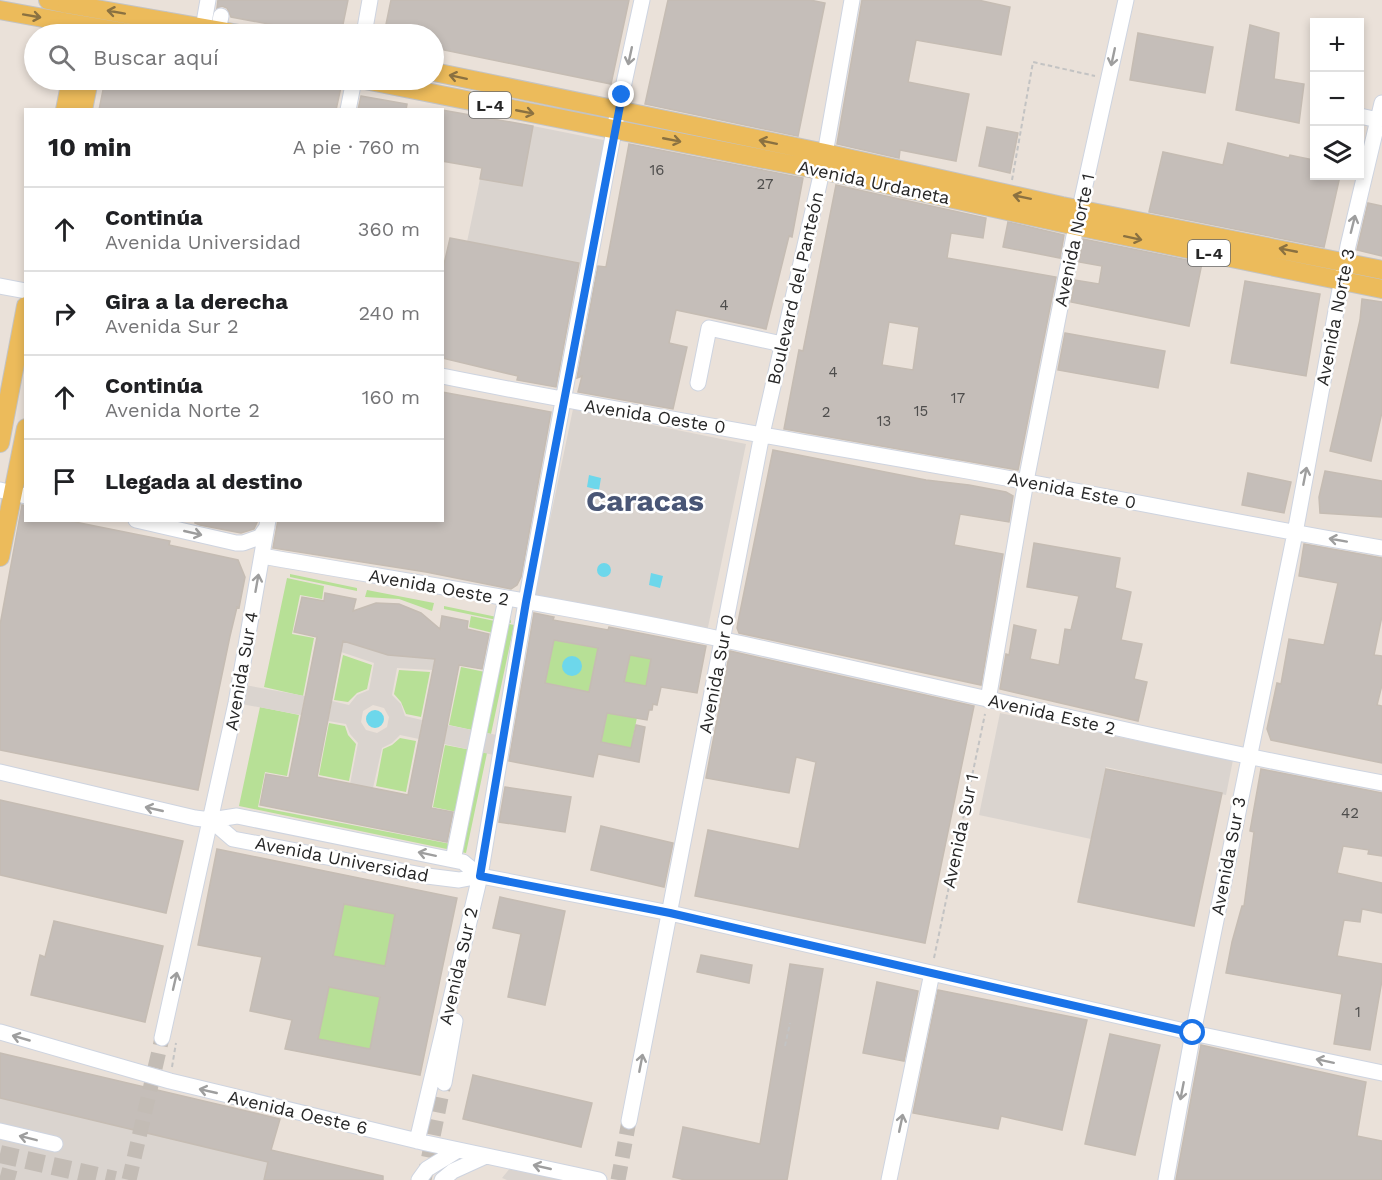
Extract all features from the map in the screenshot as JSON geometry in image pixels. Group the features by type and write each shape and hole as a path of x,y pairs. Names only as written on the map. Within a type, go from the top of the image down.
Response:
{"main road":[{"path":"48,0 165,21 202,24"},
{"path":"0,10 77,24"},
{"name":"Avenida Urdaneta","path":"444,75 616,120"},
{"path":"65,108 68,90"},
{"path":"83,108 87,90"},
{"name":"Avenida Urdaneta","path":"428,90 616,120 824,162 1382,289"},
{"name":"Avenida Urdaneta","path":"824,162 1009,195 1078,218 1382,270"},
{"path":"0,443 24,317"},
{"path":"0,557 24,438"}],"street":[{"path":"208,0 214,24"},
{"path":"366,24 370,0"},
{"name":"Avenida Sur 2","path":"417,1141 480,876 526,602 568,405 616,120 642,0"},
{"name":"Boulevard del Panteón","path":"762,434 824,162 852,0"},
{"name":"Avenida Norte 1","path":"1026,481 1078,218 1126,0"},
{"path":"348,108 352,90"},
{"name":"Avenida Norte 3","path":"1294,533 1341,281 1382,103"},
{"path":"1364,119 1377,126"},
{"path":"1364,129 1377,126"},
{"path":"0,286 24,291"},
{"path":"698,383 709,328 782,344"},
{"name":"Avenida Oeste 0","path":"444,376 568,405 762,434"},
{"name":"Avenida Este 0","path":"762,434 1382,548"},
{"name":"Avenida Sur 0","path":"629,1120 762,434"},
{"path":"988,700 1026,481"},
{"path":"145,522 236,543 260,537 268,522"},
{"name":"Avenida Sur 4","path":"162,1038 236,703 268,522"},
{"name":"Avenida Sur 3","path":"1166,1180 1193,1033 1294,533"},
{"name":"Avenida Oeste 2","path":"262,556 526,602 723,640"},
{"path":"453,860 506,599"},
{"name":"Avenida Este 2","path":"723,640 1248,758 1382,783"},
{"name":"Avenida Universidad","path":"0,772 195,819 211,820 237,816 463,862 480,876"},
{"name":"Avenida Universidad","path":"211,820 233,839 427,876 459,880 480,876 670,913 1193,1033 1382,1073"},
{"path":"444,1083 480,876"},
{"path":"889,1180 932,973"},
{"name":"Avenida Oeste 6","path":"0,1032 150,1077 417,1141 599,1180"},
{"path":"0,1131 55,1144"},
{"path":"418,1180 445,1156 458,1150"},
{"path":"442,1180 453,1171 486,1156"}],"path":[{"path":"1009,195 1033,62 1108,79"},
{"name":"Avenida Sur 1","path":"932,973 988,700"},
{"path":"785,1046 790,1023"}],"green space":[{"path":"290,574 357,588 357,591 290,577"},
{"path":"287,578 324,586 322,599 300,595 292,634 314,638 303,696 264,687"},
{"path":"367,590 434,603 432,611 399,599 365,597"},
{"path":"444,606 511,620 511,623 444,609"},
{"path":"471,616 514,625 491,734 449,725 461,667 485,672 493,633 469,627"},
{"path":"554,640 598,648 589,692 545,683"},
{"path":"343,655 372,665 367,689 357,693 348,702 334,700"},
{"path":"630,655 651,659 645,691 624,682"},
{"path":"399,670 430,672 421,717 406,714 401,702 394,694"},
{"path":"640,702 631,748 601,742 607,713"},
{"path":"260,707 299,715 287,776 265,772 258,807 451,844 457,812 433,807 445,745 487,753 466,853 239,806"},
{"path":"329,723 345,726 348,735 356,744 349,781 319,775"},
{"path":"400,738 416,741 406,792 376,786 383,749"},
{"path":"344,904 395,914 385,966 333,956"},
{"path":"329,987 380,997 370,1049 318,1039"}],"shaded area":[{"path":"533,126 613,142 586,264 467,242 480,179 522,186"},
{"path":"573,409 746,444 707,632 534,597"},
{"path":"343,641 388,655 435,659 432,670 397,668 392,695 401,704 405,716 422,720 419,739 400,735 392,743 382,748 373,788 350,784 358,743 350,734 346,724 328,721 332,701 349,705 357,695 369,690 374,663 341,652","holes":["373,705 384,708 389,717 387,727 377,733 366,730 361,722 363,711"]},
{"path":"239,684 305,696 301,715 236,703"},
{"path":"1000,713 1233,760 1226,795 1106,767 1091,839 979,815"},
{"path":"447,725 502,736 498,756 444,744"},
{"path":"0,1098 268,1162 264,1180 0,1180"},
{"path":"511,1167 571,1180 507,1180 502,1178"}],"water":[{"path":"589,475 601,478 599,490 587,487"},
{"path":"601,563 607,563 611,570 607,577 601,577 597,573 597,567"},
{"path":"651,573 663,576 660,588 649,585"},
{"path":"572,656 579,659 582,666 579,673 572,676 565,673 562,666 565,659"},
{"path":"375,710 381,713 384,719 381,725 375,728 369,725 366,719 369,713"}],"building":[{"path":"218,0 348,0 343,24 269,24 231,17 227,8 222,6 217,8"},
{"path":"391,0 629,0 611,84 444,50 444,24 386,24"},
{"path":"668,0 810,0 825,3 798,136 645,104"},
{"path":"862,0 978,0 1010,7 1001,55 916,40 908,82 969,94 956,161 900,150 899,158 837,144"},
{"path":"1250,25 1279,33 1274,79 1304,84 1299,123 1236,110"},
{"path":"1138,33 1213,47 1205,93 1130,80"},
{"path":"103,90 340,90 336,108 99,108"},
{"path":"361,96 407,104 406,108 358,108"},
{"path":"444,110 533,126 522,186 480,179 482,168 444,161"},
{"path":"987,127 1018,133 1010,173 979,166"},
{"path":"1228,143 1289,158 1290,155 1310,159 1310,180 1339,180 1324,247 1149,212 1163,152 1223,165"},
{"path":"629,144 803,178 792,237 789,236 766,329 676,310 669,343 687,347 673,409 578,392 582,376 577,378 598,266 606,267"},
{"path":"836,185 986,218 983,238 951,233 947,258 1056,277 1018,470 784,429 799,350 803,351","holes":["889,322 919,327 913,370 882,365"]},
{"path":"1368,203 1382,206 1382,256 1357,250"},
{"path":"1008,222 1064,235 1060,258 1003,247"},
{"path":"450,238 579,263 556,387 517,380 518,376 444,358 444,264"},
{"path":"1083,239 1202,263 1189,326 1071,302 1075,280 1099,284 1102,266 1079,262"},
{"path":"1245,281 1320,294 1306,376 1231,363"},
{"path":"1362,299 1382,302 1382,412 1371,461 1330,451 1360,320"},
{"path":"1065,333 1165,351 1158,388 1058,370"},
{"path":"444,392 551,412 521,577 517,585 511,589 426,572 273,548 278,522 444,522"},
{"path":"773,450 926,480 1006,492 1013,496 1009,522 960,514 954,545 1003,554 981,685 739,633 737,628 739,617"},
{"path":"1325,471 1382,481 1382,517 1320,513 1319,497"},
{"path":"1248,473 1291,482 1284,513 1242,505"},
{"path":"22,505 24,506 24,522 75,522 170,541 169,545 238,560 245,577 239,608 237,607 230,636 198,790 0,750 0,625"},
{"path":"257,522 254,529 241,533 195,523"},
{"path":"1034,543 1120,558 1115,588 1131,592 1121,640 1142,644 1134,679 1147,682 1138,721 1000,689 1014,625 1036,630 1030,659 1059,665 1065,629 1071,630 1079,596 1027,587"},
{"path":"1304,544 1382,558 1382,616 1374,655 1382,656 1382,685 1377,705 1382,706 1382,763 1271,740 1267,729 1277,683 1281,684 1289,639 1324,645 1338,583 1299,576"},
{"path":"325,593 356,599 353,611 376,603 399,604 421,613 440,629 442,616 468,621 467,629 489,634 482,669 459,665 431,808 453,812 447,842 260,805 266,774 289,778 317,637 294,632 302,597 324,601","holes":["343,641 388,655 435,659 408,795 317,777"]},
{"path":"534,613 554,617 553,620 608,630 609,627 706,646 697,693 661,687 657,705 653,704 652,710 649,710 647,720 607,713 601,742 631,748 636,725 645,727 639,762 598,754 593,777 509,761","holes":["554,640 598,648 589,692 545,683","630,655 651,659 646,686 624,682"]},
{"path":"730,651 974,706 925,943 695,896 708,830 799,849 816,762 796,757 789,793 706,778"},
{"path":"1106,769 1222,793 1194,926 1078,902"},
{"path":"1261,769 1382,793 1382,856 1368,854 1369,850 1343,846 1337,873 1382,883 1382,913 1362,909 1360,922 1344,920 1337,956 1382,964 1382,980 1370,1050 1334,1044 1342,994 1226,973 1232,942 1242,906 1244,906 1254,832 1250,831"},
{"path":"505,787 571,797 565,832 499,822"},
{"path":"0,800 183,841 166,913 0,875"},
{"path":"601,826 673,843 664,887 591,870"},
{"path":"217,849 457,898 420,1075 285,1049 292,1020 250,1011 262,957 198,945","holes":["344,904 395,914 385,966 333,956","329,987 380,997 370,1049 318,1039"]},
{"path":"500,897 565,911 545,1005 508,997 521,934 493,928"},
{"path":"54,921 163,946 145,1022 31,995 40,955 45,957"},
{"path":"701,955 752,965 749,983 697,972"},
{"path":"790,964 823,969 787,1180 685,1180 673,1177 683,1127 760,1144"},
{"path":"877,982 918,991 904,1061 863,1053"},
{"path":"938,990 1087,1020 1062,1130 1001,1116 998,1129 913,1113"},
{"path":"1110,1034 1160,1045 1135,1155 1085,1144"},
{"path":"1201,1045 1366,1082 1357,1136 1382,1141 1382,1180 1176,1180"},
{"path":"0,1053 280,1119 271,1150 383,1176 383,1180 264,1180 268,1162 0,1098"},
{"path":"473,1075 592,1103 581,1147 463,1119"}],"tunnel":[{"path":"129,1180 162,1038"},
{"path":"424,1180 444,1083"},
{"path":"618,1180 629,1121"},
{"path":"0,1154 115,1180"},
{"path":"0,1176 15,1180"}],"district":[{"name":"Caracas","path":"645,500"}],"route":[{"path":"622,95 526,602 480,876 670,913 1193,1033"}]}
